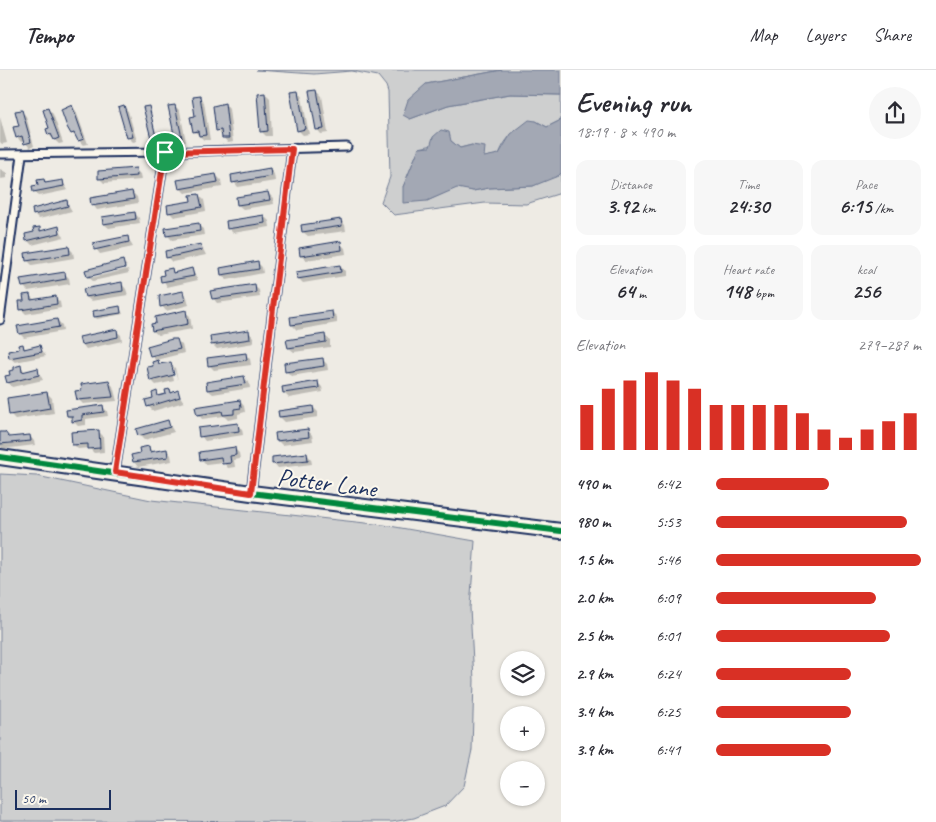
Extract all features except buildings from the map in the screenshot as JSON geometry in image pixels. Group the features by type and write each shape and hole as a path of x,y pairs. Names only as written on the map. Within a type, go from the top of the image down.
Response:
{"street":[{"name":"Potter Lane","path":"0,458 115,472 251,493 561,531"}],"lane":[{"path":"0,154 347,147"},
{"path":"251,493 292,149"},
{"path":"115,472 165,152"},
{"path":"0,320 22,155"}],"shaded area":[{"path":"256,70 502,70 426,84 410,119 448,105 510,94 561,95 561,120 547,127 536,121 524,126 509,137 499,154 483,158 472,145 460,148 451,141 419,148 403,187 427,201 457,187 473,191 489,188 533,186 561,173 561,193 526,204 485,203 394,215 381,202 390,177 388,92 378,76 352,71 314,74"},
{"path":"502,70 561,70 561,95 510,94 448,105 410,119 403,115 408,100 426,84"},
{"path":"529,120 536,121 547,127 561,120 561,173 558,176 533,186 489,188 473,191 457,188 427,201 403,203 403,187 419,148 430,147 433,137 441,130 449,132 451,141 460,148 472,145 485,147 484,157 499,154 511,134"},
{"path":"0,474 37,476 151,500 384,525 475,541 470,608 474,680 472,750 464,786 445,806 414,818 392,822 0,821"}],"cycle path":[{"path":"0,457 251,493 561,531"}],"route":[{"path":"292,149 251,493 115,472 165,152 292,149"}]}
